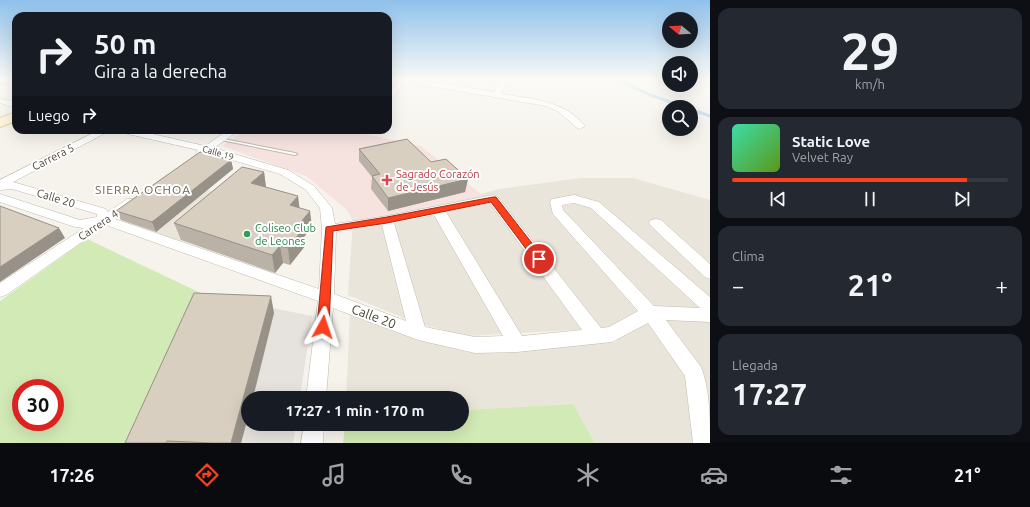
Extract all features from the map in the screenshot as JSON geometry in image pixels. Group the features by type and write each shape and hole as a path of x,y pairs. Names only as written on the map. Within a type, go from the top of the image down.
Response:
{"main road":[{"path":"0,123 12,118"}],"street":[{"path":"0,101 12,104"},
{"path":"529,101 548,104 562,110 580,126"},
{"name":"Carrera 5","path":"0,186 98,134"},
{"name":"Calle 19","path":"140,134 206,149 284,172 310,188 326,208 329,229 326,298 317,391"},
{"path":"193,158 228,134"},
{"name":"Calle 20","path":"0,186 13,185 102,212 104,220"},
{"name":"Carrera 4","path":"0,291 143,194"},
{"name":"Calle 20","path":"0,198 80,224 104,220 326,298 418,333 475,345 517,344 612,334 650,313"},
{"path":"329,229 387,220 490,199 494,200 597,336"},
{"path":"704,443 694,373 672,340 650,313 557,211 556,202 574,199 595,205 710,308"},
{"path":"438,210 517,344"},
{"path":"387,220 418,333"},
{"path":"656,223 710,273"},
{"path":"650,313 710,315"},
{"path":"312,443 313,431"}],"lane":[{"path":"221,139 295,154"}],"shaded area":[{"name":"Sagrado Corazón de Jesús","path":"239,134 365,134 421,146 482,195 353,222 347,210 306,176 222,146"},
{"path":"581,178 633,178 710,200 710,443 595,443 573,404 469,410 469,391 346,391 350,313 420,340 467,352 617,342 607,328 467,336 416,323 348,295 353,222 462,199 499,189"},
{"path":"207,190 230,196 180,241 155,232"},
{"path":"219,297 312,316 301,391 241,391 241,431 295,431 293,443 144,443"}],"green space":[{"path":"87,239 207,296 144,443 0,443 0,301"},
{"path":"573,404 595,443 343,443 344,431 469,431 469,410"}],"building":[{"path":"407,139 431,162 446,159 468,179 388,198 372,176 380,174 359,149"},
{"path":"200,152 231,160 152,222 116,211"},
{"name":"Coliseo Club de Leones","path":"242,167 264,172 251,183 298,196 290,205 310,211 297,227 303,229 288,248 280,246 272,255 174,223"},
{"path":"0,206 59,228 0,267"},
{"path":"194,293 271,296 245,391 241,391 241,406 231,443 167,441 166,443 125,443"}],"waterway":[{"path":"698,112 710,116"}],"place":[{"name":"Sagrado Corazón de Jesús","path":"387,180"},
{"name":"Coliseo Club de Leones","path":"247,234"}],"district":[{"name":"SIERRA OCHOA","path":"143,190"}],"route":[{"path":"323,327 326,298 329,229 387,220 493,199 539,259"}]}
